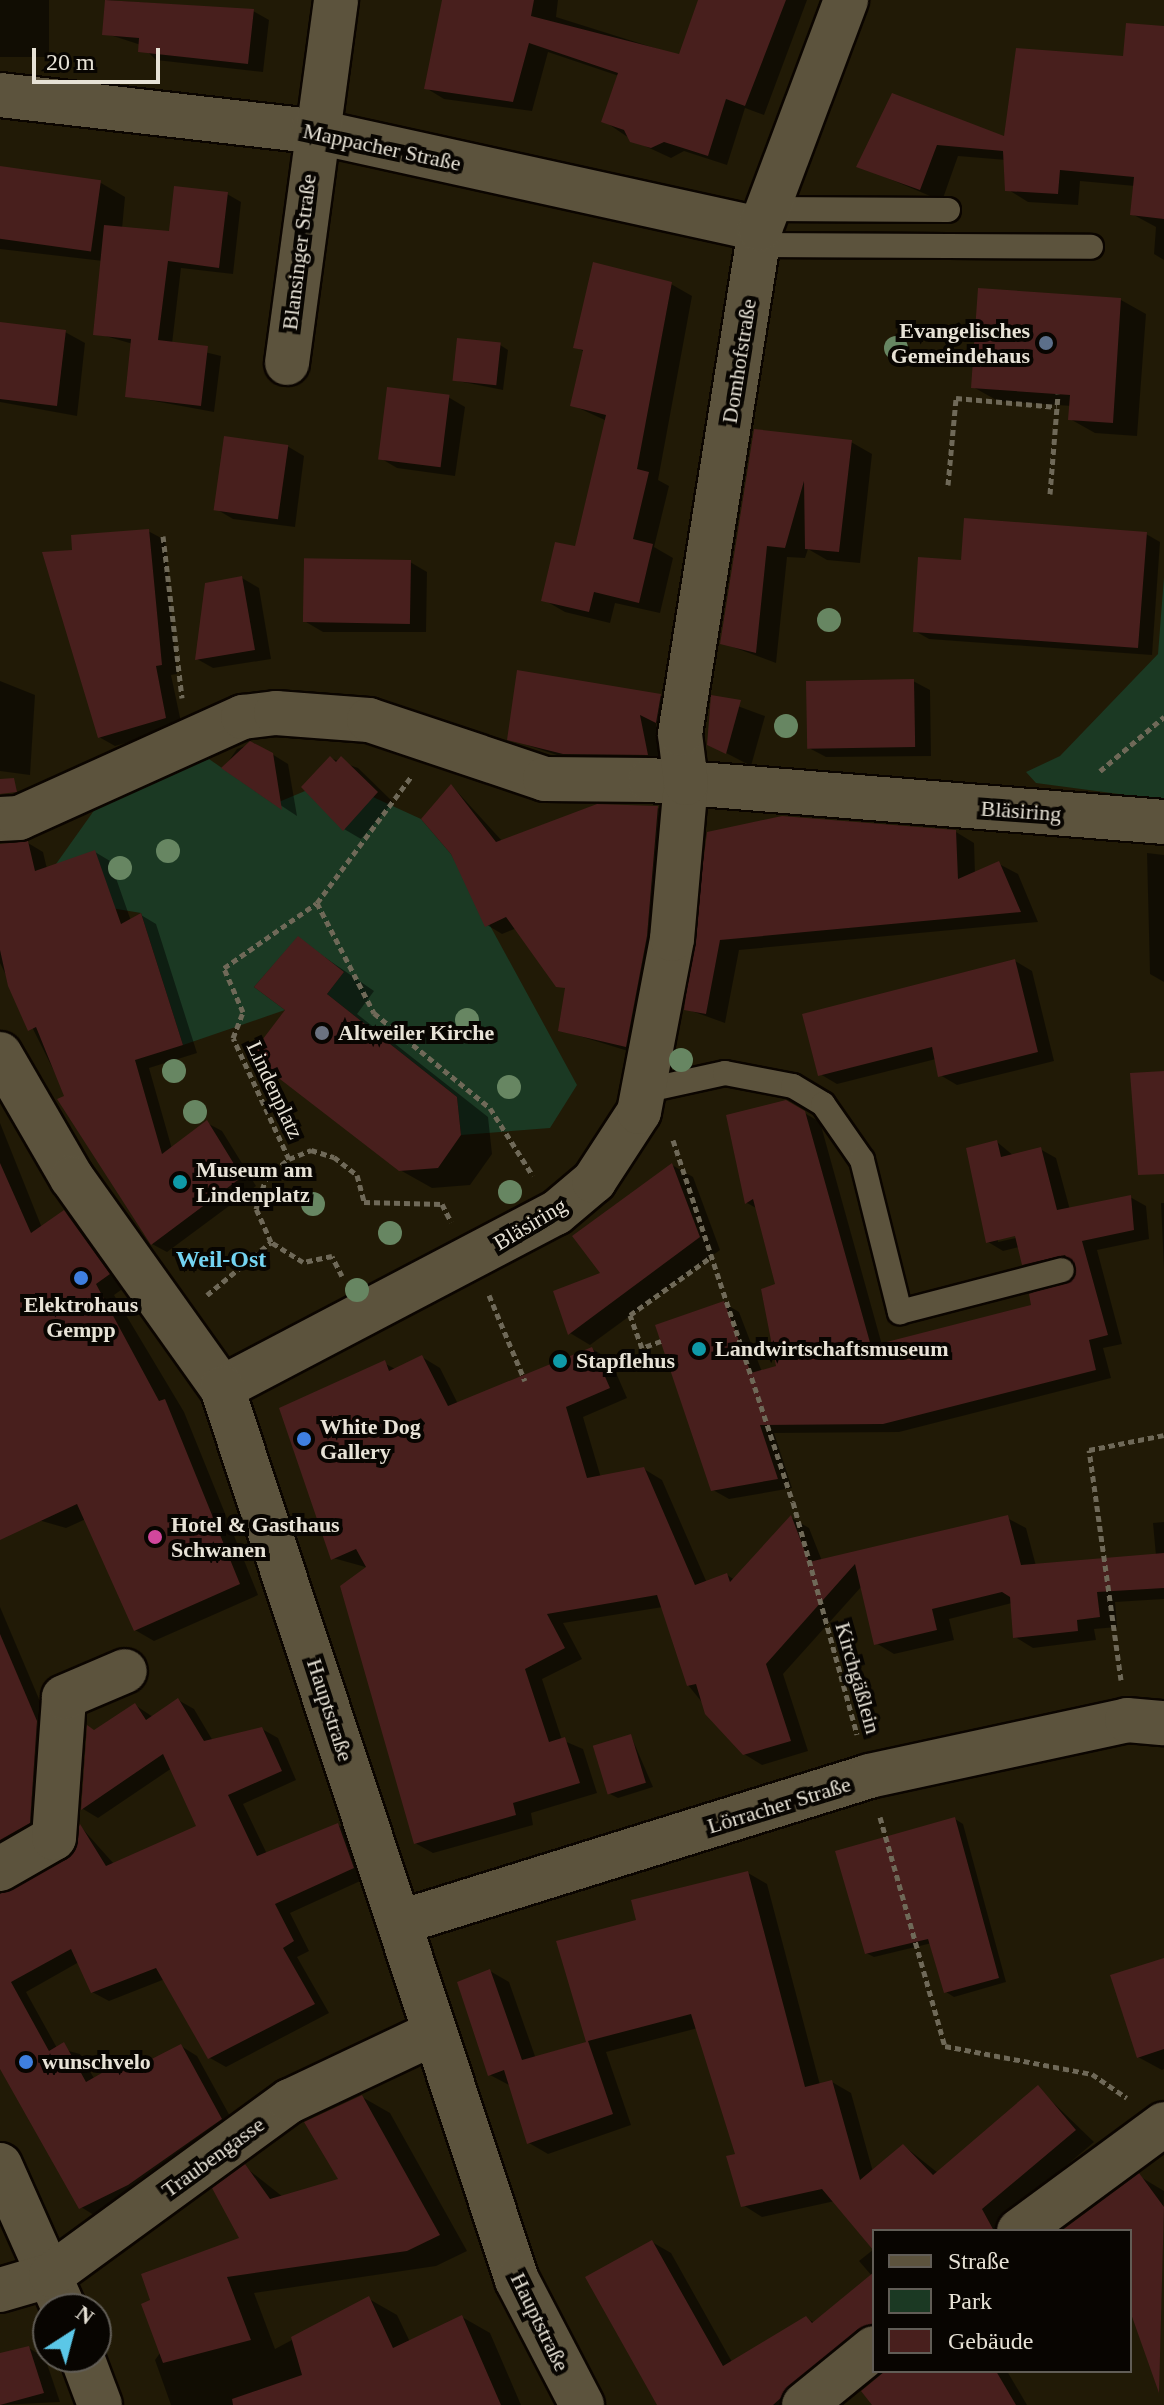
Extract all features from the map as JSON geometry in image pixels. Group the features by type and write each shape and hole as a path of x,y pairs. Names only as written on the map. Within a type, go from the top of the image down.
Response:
{"street":[{"name":"Blansinger Straße","path":"287,363 313,131 336,0"},
{"name":"Domhofstraße","path":"680,734 761,228 846,0"},
{"name":"Mappacher Straße","path":"0,95 313,131 761,228"},
{"name":"Bläsiring","path":"0,819 19,818 243,717 276,713 369,720 545,779 686,783 1164,822"},
{"name":"Bläsiring","path":"222,1388 556,1213 594,1181 641,1102 672,939 686,783 680,734"},
{"name":"Hauptstraße","path":"0,1054 72,1178 178,1320 222,1388 517,2280 582,2405"},
{"path":"0,1869 54,1838 64,1697 125,1671"},
{"name":"Lörracher Straße","path":"401,1922 869,1776 1145,1722"},
{"name":"Traubengasse","path":"0,2290 57,2292 290,2101 434,2033"},
{"path":"1021,2229 1152,2115"},
{"path":"0,2165 57,2292"},
{"path":"804,2405 872,2350"},
{"path":"88,2373 100,2405"}],"lane":[{"path":"761,228 948,210"},
{"path":"761,228 1091,247"},
{"path":"641,1102 725,1073 793,1086 823,1104 862,1160 900,1312 1062,1270"}],"path":[{"path":"1050,494 1058,394"},
{"path":"948,485 956,398 1057,407"},
{"path":"163,536 187,743"},
{"path":"1051,814 1164,717"},
{"name":"Lindenplatz","path":"271,1242 256,1209 266,1178 289,1159 233,1038 243,1012 224,968 317,903 438,742"},
{"path":"317,903 374,1013 490,1108 556,1213"},
{"name":"Kirchgäßlein","path":"641,1102 670,1131 793,1502 945,2046 1092,2074 1152,2115"},
{"path":"289,1159 311,1150 334,1157 357,1175 364,1202 442,1204 472,1257 525,1381"},
{"path":"178,1320 271,1242 303,1262 332,1256 363,1316"},
{"path":"661,1341 642,1348 630,1315 711,1257"},
{"path":"1145,1722 1089,1450 1164,1435"}],"green space":[{"path":"1164,577 1164,800 1036,783 1026,772 1060,756 1158,654"},
{"path":"209,759 274,804 305,791 373,797 421,819 451,854 577,1085 550,1128 461,1135 457,1097 327,994 344,972 298,937 254,987 285,1010 183,1045 141,913 69,901 56,864 105,795"}],"building":[{"path":"105,0 254,9 248,64 138,52 139,38 102,35"},
{"path":"442,0 534,0 531,16 679,54 698,0 786,0 745,106 726,99 708,156 664,142 651,148 630,142 624,130 601,122 618,73 529,43 513,102 424,89"},
{"path":"1126,23 1164,26 1164,219 1130,215 1134,177 1060,170 1058,194 1005,191 1003,151 937,145 920,190 856,167 892,93 1004,136 1016,48 1123,56"},
{"path":"0,166 101,180 91,251 0,239"},
{"path":"174,186 228,192 219,268 168,261 158,340 208,346 201,406 125,397 131,339 93,335 104,225 169,231"},
{"path":"593,262 672,282 637,469 649,472 633,539 653,544 639,603 594,592 589,612 541,601 555,542 575,546 606,415 570,406 583,350 573,348"},
{"name":"Evangelisches Gemeindehaus","path":"978,288 1121,298 1113,423 1068,420 1070,395 971,388"},
{"path":"0,322 66,330 57,406 0,399"},
{"path":"457,338 501,343 496,385 453,381"},
{"path":"387,387 450,395 441,467 378,459"},
{"path":"754,429 852,440 839,552 805,549 804,481 785,548 767,546 756,653 720,644"},
{"path":"224,436 288,445 278,519 214,510"},
{"path":"964,518 1147,532 1138,648 913,632 918,557 961,560"},
{"path":"149,529 162,665 156,666 166,718 98,738 42,552 72,550 71,535"},
{"path":"304,558 411,560 410,624 303,622"},
{"path":"242,576 255,650 195,660 205,583"},
{"path":"517,670 661,694 656,723 640,715 648,755 563,754 507,740"},
{"path":"914,679 915,747 807,749 806,681"},
{"path":"711,695 741,700 726,754 707,745"},
{"path":"250,741 273,753 282,810 221,768"},
{"path":"330,756 336,762 341,756 378,792 343,831 301,787"},
{"path":"14,778 17,792 0,794 0,779"},
{"path":"451,784 496,842 597,804 658,806 647,936 626,1047 558,1031 565,988 556,987 506,917 485,927 451,854 421,819"},
{"path":"782,816 956,830 958,879 999,861 1021,912 720,940 706,1014 684,1010 707,832"},
{"path":"28,841 35,871 95,850 121,924 141,913 183,1045 135,1060 162,1154 207,1120 242,1177 151,1245 57,1099 64,1096 36,1027 28,1031 8,986 0,950 0,844"},
{"name":"Altweiler Kirche","path":"298,936 344,972 327,994 457,1097 461,1135 438,1168 399,1171 250,1056 285,1010 254,987"},
{"path":"1015,959 1038,1052 938,1077 932,1047 818,1076 802,1014"},
{"path":"1164,1071 1164,1174 1138,1175 1130,1073"},
{"path":"786,1100 805,1111 871,1346 1031,1305 1029,1294 1076,1275 1065,1255 1022,1265 1015,1236 986,1243 966,1148 997,1140 1001,1157 1041,1147 1057,1210 1131,1195 1134,1230 1082,1241 1108,1335 1089,1340 1096,1370 883,1424 760,1425 778,1479 711,1491 655,1325 724,1301 751,1373 776,1366 761,1289 775,1284 753,1199 745,1204 726,1115"},
{"path":"0,1163 31,1233 64,1210 110,1274 96,1284 159,1401 165,1399 240,1584 134,1631 77,1504 0,1540"},
{"path":"672,1163 700,1237 568,1335 553,1291 600,1273 572,1236"},
{"path":"592,1347 610,1388 566,1407 587,1478 644,1467 695,1585 727,1573 730,1582 791,1515 809,1562 1008,1515 1021,1565 1164,1553 1164,1588 1097,1592 1100,1617 1077,1620 1078,1631 1013,1638 1010,1597 1002,1592 932,1609 937,1630 874,1645 855,1564 766,1664 791,1741 743,1755 705,1714 696,1684 687,1686 657,1595 547,1614 565,1648 525,1669 549,1742 565,1737 580,1783 513,1803 516,1815 414,1844 340,1586 366,1567 356,1549 331,1560 279,1408 385,1360 389,1371 422,1355 448,1406"},
{"path":"0,1634 37,1721 30,1823 0,1840"},
{"path":"178,1698 204,1741 262,1727 282,1771 228,1795 257,1856 338,1823 354,1868 275,1904 294,1941 283,1948 315,2004 208,2059 156,1968 91,1993 71,1949 11,1982 49,2051 64,2042 86,2082 130,2057 136,2067 181,2044 222,2119 128,2185 79,2209 0,2069 0,1894 67,1859 80,1824 106,1866 196,1826 163,1754 81,1810 87,1725 94,1730 135,1703 146,1720"},
{"path":"631,1734 646,1783 608,1794 593,1746"},
{"path":"955,1817 999,1978 944,1993 928,1939 865,1954 835,1851"},
{"path":"748,1871 805,2087 832,2080 860,2180 903,2144 933,2175 1038,2085 1076,2130 982,2209 993,2229 872,2229 872,2249 822,2189 741,2207 726,2156 735,2154 691,2014 588,2041 613,2114 527,2144 504,2070 488,2076 457,1982 490,1969 522,2060 586,2042 556,1941 636,1920 631,1900"},
{"path":"1164,1958 1164,2049 1137,2058 1110,1975"},
{"path":"362,2095 440,2235 407,2251 227,2277 251,2340 163,2363 141,2304 150,2300 141,2274 239,2238 212,2188 245,2164 270,2199 338,2179 304,2122"},
{"path":"1139,2173 1164,2207 1159,2393 1132,2317 1132,2229 1064,2229"},
{"path":"652,2240 723,2366 806,2316 812,2323 872,2274 872,2325 858,2329 773,2405 657,2405 585,2277"},
{"path":"369,2296 393,2348 462,2315 501,2405 233,2405 232,2399 302,2375 291,2337"},
{"path":"29,2346 32,2373 38,2373 44,2393 0,2405 0,2353"},
{"path":"883,2373 997,2373 1016,2405 872,2405 861,2391"}],"place":[{"name":"Evangelisches Gemeindehaus","path":"1046,343"},
{"name":"Altweiler Kirche","path":"322,1033"},
{"name":"Museum am Lindenplatz","path":"180,1182"},
{"name":"Elektrohaus Gempp","path":"81,1278"},
{"name":"Landwirtschaftsmuseum","path":"699,1349"},
{"name":"Stapflehus","path":"560,1361"},
{"name":"White Dog Gallery","path":"304,1439"},
{"name":"Hotel & Gasthaus Schwanen","path":"155,1537"},
{"name":"wunschvelo","path":"26,2062"}],"district":[{"name":"Weil-Ost","path":"221,1260"}]}
